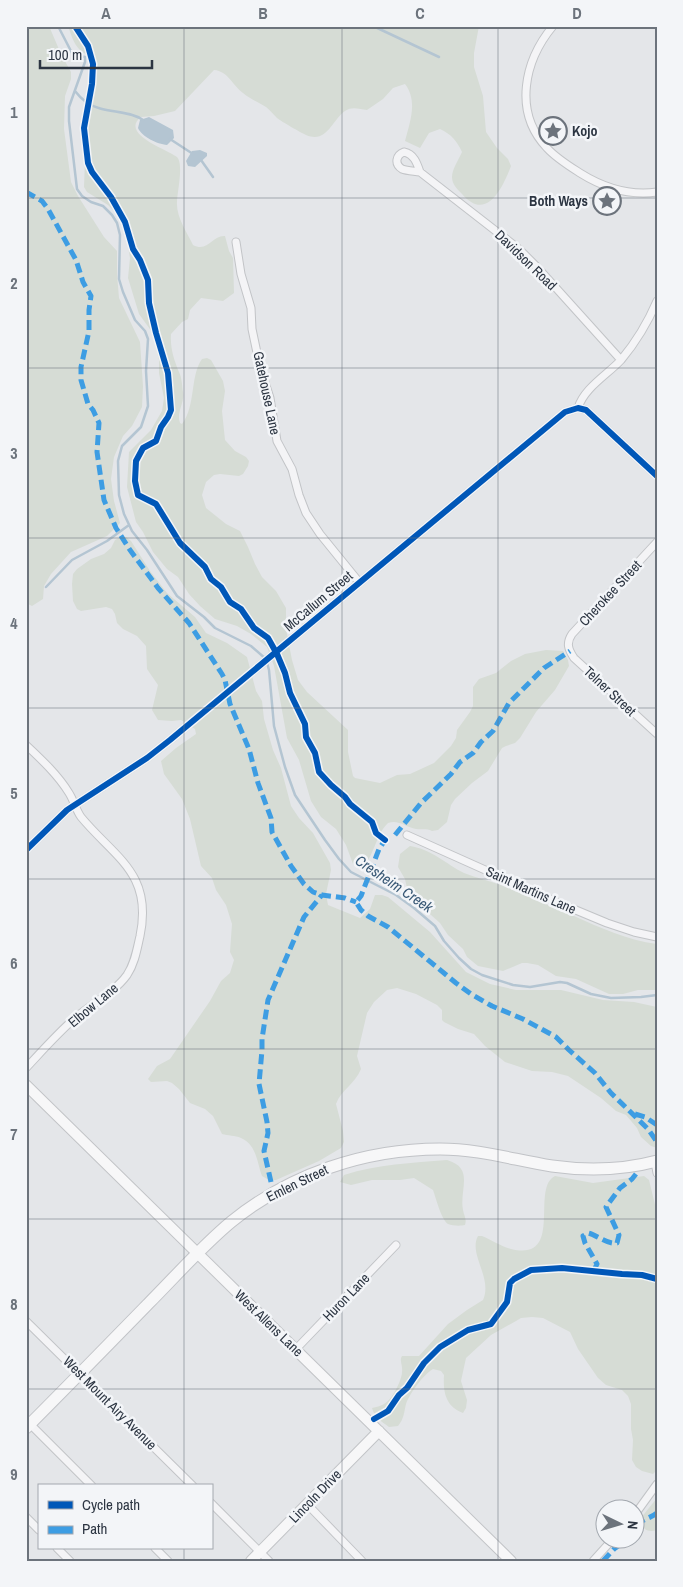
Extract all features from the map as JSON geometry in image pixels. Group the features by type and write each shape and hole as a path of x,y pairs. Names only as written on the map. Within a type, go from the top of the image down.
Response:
{"main road":[{"name":"Emlen Street","path":"28,1424 80,1374 198,1253 241,1215 286,1186 325,1169 378,1154 421,1150 461,1150 551,1165 589,1169 622,1167 656,1161"}],"street":[{"path":"553,26 534,58 526,80 525,96 527,111 536,133 545,146 556,156 596,182 626,192 657,192"},
{"name":"Davidson Road","path":"420,172 519,249 621,360"},
{"name":"Gatehouse Lane","path":"236,242 241,274 252,308 252,329 260,366 270,398 277,441 292,469 299,495 312,524 359,582"},
{"name":"McCallum Street","path":"26,850 54,821 74,805 170,740 553,421 565,412 578,408 586,394 621,360 638,337 657,301"},
{"path":"578,408 589,412 657,476"},
{"name":"Cherokee Street","path":"568,646 572,634 657,542"},
{"name":"Telner Street","path":"568,646 574,658 657,734"},
{"name":"Elbow Lane","path":"26,745 58,778 69,793 82,818 120,856 132,872 139,888 142,903 142,928 133,962 121,982 74,1019 26,1068"},
{"name":"Saint Martins Lane","path":"407,835 560,903 627,929 657,937"},
{"name":"West Allens Lane","path":"26,1085 511,1561"},
{"path":"656,1161 657,1174"},
{"name":"Huron Lane","path":"296,1349 396,1245"},
{"name":"West Mount Airy Avenue","path":"26,1321 191,1484"},
{"path":"28,1424 90,1484"},
{"name":"Lincoln Drive","path":"251,1561 379,1431"},
{"path":"645,1500 657,1484"},
{"path":"307,1504 362,1561"},
{"path":"212,1505 269,1561"},
{"path":"26,1517 38,1529"},
{"path":"59,1550 70,1561"},
{"path":"157,1550 168,1561"},
{"path":"593,1561 603,1550"}],"shaded area":[{"path":"26,26 49,26 71,72 71,79 65,96 64,129 71,182 104,237 117,251 119,298 140,342 143,386 142,407 132,426 123,436 114,457 111,479 120,523 107,536 71,552 51,574 44,586 43,599 32,606 26,603"},
{"path":"68,26 479,26 474,53 474,67 483,96 486,132 497,148 508,159 511,166 499,192 493,199 479,205 471,202 460,192 452,180 454,167 462,152 456,141 447,133 440,129 429,133 420,148 405,141 411,119 412,104 405,84 393,88 383,99 367,110 348,109 340,115 324,134 313,137 279,120 266,107 239,90 227,76 214,70 175,111 141,117 136,123 136,129 141,135 177,157 179,161 177,208 180,219 193,245 202,247 221,236 225,236 233,258 234,293 223,301 201,298 190,310 188,319 182,322 171,334 173,354 181,377 183,392 179,415 180,423 182,424 189,408 198,366 202,359 207,358 211,360 223,381 225,391 222,411 225,440 235,451 246,457 249,461 243,474 239,476 214,475 206,482 202,495 206,508 226,524 240,531 262,577 276,591 286,608 286,629 298,680 307,692 348,730 348,752 353,776 380,783 397,775 410,774 434,763 451,746 456,738 457,730 470,712 473,706 473,687 479,679 496,673 511,661 525,654 546,650 563,651 568,660 569,666 555,690 536,712 520,738 515,743 502,748 488,771 455,799 451,805 447,822 438,830 432,831 416,829 395,822 388,823 380,834 369,859 361,868 353,864 346,845 336,829 321,817 311,801 299,760 287,738 274,666 267,647 237,626 215,619 200,606 189,594 178,577 167,569 153,552 136,522 127,487 129,452 151,430 162,411 164,398 159,373 159,360 152,332 139,314 128,278 130,258 121,218 108,205 87,192 84,187 85,160 82,124 91,61 90,56 81,51 75,44"},
{"path":"126,537 131,541 167,593 195,617 206,633 227,643 247,657 256,691 262,701 264,719 273,750 281,768 291,806 313,833 330,863 331,870 326,894 328,905 360,918 370,909 375,895 388,897 430,932 466,972 490,984 516,990 561,990 603,1000 634,1002 657,1007 657,1148 651,1146 641,1137 637,1128 626,1115 616,1111 601,1098 568,1076 552,1072 532,1071 505,1062 485,1046 474,1034 444,1022 442,1020 442,1010 437,1005 416,994 397,988 387,990 374,1002 367,1013 357,1056 361,1069 336,1104 343,1131 344,1142 341,1148 319,1161 276,1180 269,1180 262,1176 256,1155 246,1141 239,1137 222,1134 213,1116 205,1109 190,1103 172,1083 167,1081 151,1082 148,1079 157,1066 170,1059 210,1001 221,981 230,973 234,960 230,952 232,924 226,905 216,890 212,878 201,866 190,819 182,799 164,774 161,761 196,734 195,729 181,720 158,720 152,710 158,685 147,669 146,646 137,636 123,629 117,623 112,609 106,607 81,611 77,609 73,601 73,574 91,559 104,554 111,548 115,540"},
{"path":"410,846 432,853 464,873 503,886 604,929 635,940 657,944 657,990 638,990 623,994 609,994 576,979 556,976 538,965 522,963 503,971 478,966 467,957 463,949 448,935 440,923 413,899 398,867 400,854"},
{"path":"447,1160 461,1168 463,1174 462,1202 466,1219 465,1225 448,1224 441,1213 433,1190 414,1178 372,1180 351,1185 340,1182 344,1175 370,1168"},
{"path":"555,1176 593,1183 644,1176 649,1180 657,1213 657,1470 653,1474 636,1467 632,1460 631,1404 628,1396 622,1390 606,1385 598,1378 578,1349 570,1332 543,1318 521,1318 491,1335 466,1358 461,1381 467,1400 463,1413 452,1406 446,1397 444,1375 441,1371 433,1369 421,1380 410,1395 403,1418 398,1426 389,1427 377,1417 372,1408 387,1402 396,1390 402,1376 402,1356 419,1356 448,1324 483,1300 485,1283 476,1250 478,1236 511,1249 527,1250 537,1245 542,1235 545,1194 548,1183"},
{"path":"657,1498 657,1530 646,1529 646,1512"}],"water":[{"path":"149,117 173,130 174,138 167,145 150,140 138,128 140,120"},
{"path":"200,150 207,153 207,156 195,167 188,166 186,161 192,151"}],"waterway":[{"name":"Cresheim Creek","path":"58,26 73,55 85,57 85,62 69,107 77,189 82,196 91,202 103,206 117,223 120,235 119,279 135,320 145,331 148,339 146,371 148,406 141,427 122,446 118,461 119,495 124,514 132,531 147,550 177,596 215,628 251,646 266,659 269,670 274,726 295,795 325,840 351,872 396,895 414,908 435,926 444,941 471,969 482,975 513,985 530,987 560,982 567,983 591,994 611,998 657,995"},
{"path":"373,26 439,57"},
{"path":"75,91 93,106 130,114 143,120"},
{"path":"170,139 193,154"},
{"path":"201,160 213,177"},
{"path":"46,587 72,560 107,541 129,525"}],"marked path":[{"path":"26,192 42,201 48,209 76,260 83,282 91,296 89,331 81,367 81,380 88,404 99,423 97,452 104,500 116,528 158,588 189,623 222,674 230,704 249,749 258,783 271,818 272,832 291,866 304,884 313,892 356,902"},
{"path":"395,835 421,803 493,731 509,703 544,668 570,651"},
{"path":"382,838 385,840 379,849 361,896 356,902 361,910 388,927 471,994 556,1037 595,1073 611,1093 648,1129 657,1142"},
{"path":"271,1182 264,1151 268,1133 267,1122 259,1084 262,1039 268,1000 304,917 322,895"},
{"path":"635,1114 645,1117 657,1125"},
{"path":"594,1270 597,1264 583,1236 588,1233 610,1243 617,1243 619,1235 606,1207 620,1188 636,1174"},
{"path":"646,1519 657,1513"},
{"path":"603,1561 613,1550"}],"cycle path":[{"path":"75,26 88,46 93,64 92,84 84,128 88,163 125,222 133,249 140,260 148,280 149,303 168,373 171,410 161,427 156,441 143,448 136,461 135,481 138,495 156,504 180,543 205,567 211,579 221,587 230,602 241,609 254,628 268,638 277,654 285,673 290,693 305,724 306,737 315,753 319,772 350,804 372,822 376,833 385,840"},
{"path":"26,850 67,810 147,758 170,740 565,412 578,408 586,410 657,476"},
{"path":"374,1419 388,1411 424,1363 440,1347 468,1330 491,1324 507,1302 510,1283 531,1270 562,1268 642,1275 657,1279"}],"place":[{"name":"Kojo","path":"553,131"},
{"name":"Both Ways","path":"607,201"}]}
